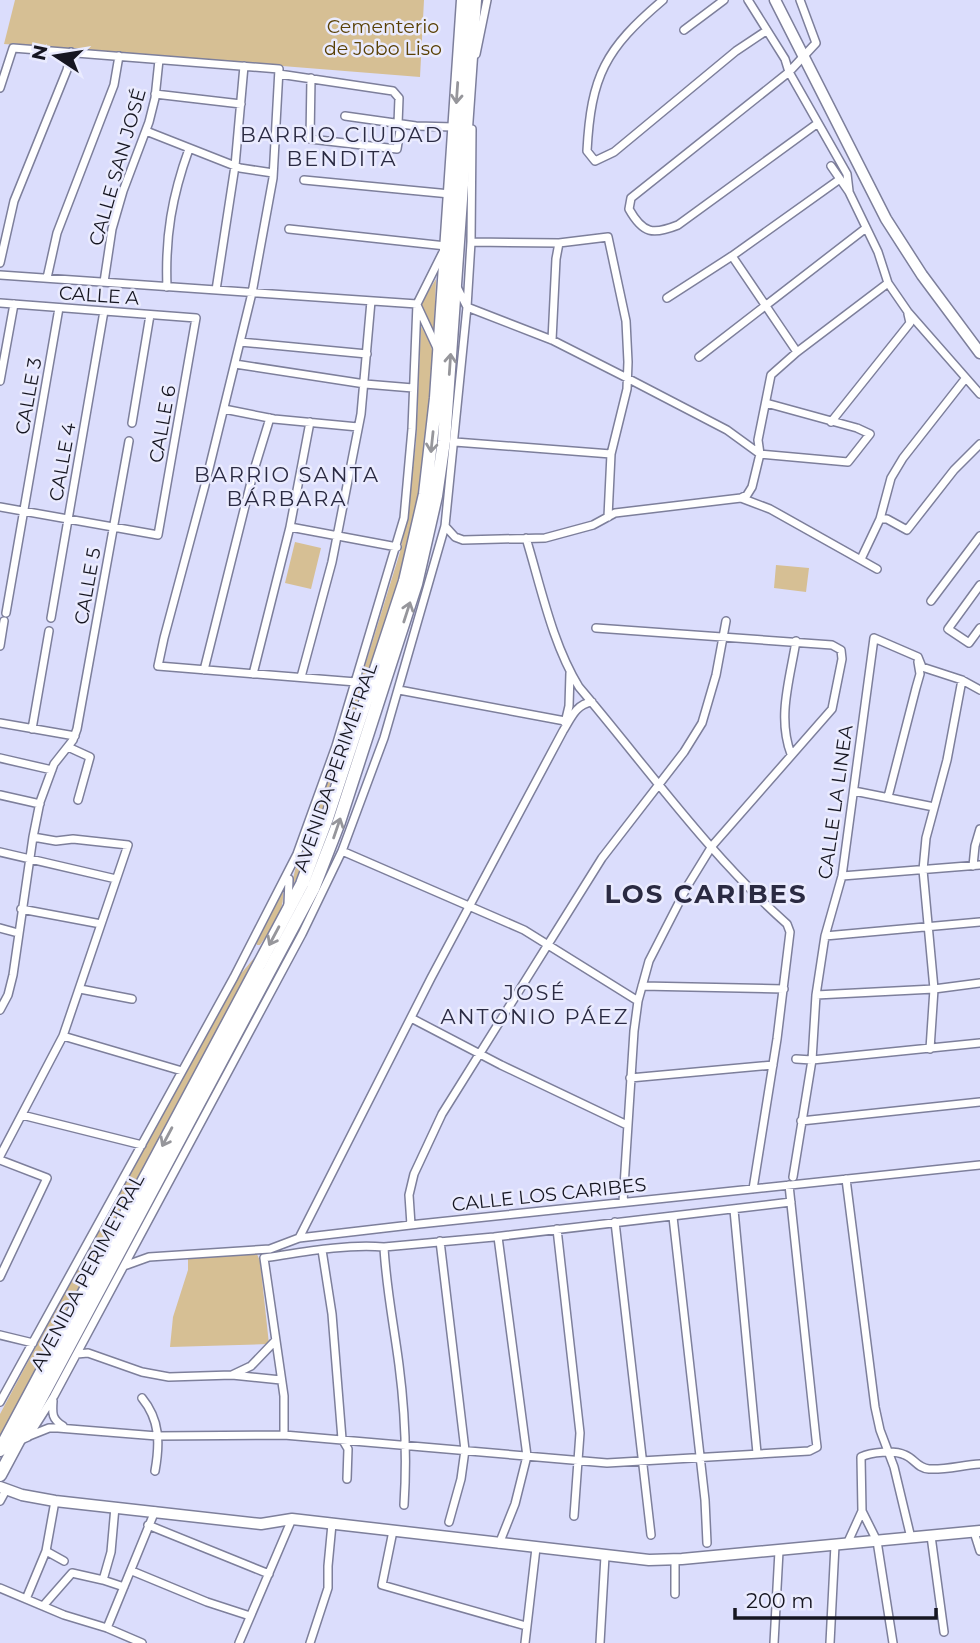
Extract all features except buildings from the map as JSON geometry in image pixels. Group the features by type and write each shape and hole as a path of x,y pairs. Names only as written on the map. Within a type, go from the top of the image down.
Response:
{"highway":[{"path":"456,0 460,46"},
{"name":"AVENIDA PERIMETRAL","path":"0,1450 288,910 318,844 405,581 419,526 432,440 463,0"},
{"name":"AVENIDA PERIMETRAL","path":"0,1475 23,1439 298,917 330,848 416,584 430,528 444,441 480,1"}],"street":[{"path":"663,0 613,49 598,78 592,102 587,151 595,161 614,152 736,51 766,31"},
{"path":"684,30 724,0"},
{"path":"748,0 785,60 789,72 847,174 849,192"},
{"path":"775,0 886,219 922,275 980,353"},
{"path":"800,0 816,43 789,72 631,198 629,209 648,231 661,232 678,225 818,123"},
{"path":"23,1439 54,1396 302,934 342,851 399,690 445,526 455,442 471,242 472,115 480,1"},
{"path":"0,88 13,48 279,71 395,92 399,99 399,144 395,149 310,139 311,78"},
{"path":"0,263 14,201 67,70 71,52"},
{"path":"47,278 57,233 111,95 119,56"},
{"name":"CALLE SAN JOSÉ","path":"104,282 117,208 146,131 155,94 159,60"},
{"path":"216,290 235,166 243,66"},
{"path":"279,71 273,173 252,293 158,666 356,682"},
{"path":"155,94 241,104"},
{"path":"345,116 399,124 454,127"},
{"path":"146,131 235,166 273,173"},
{"path":"167,287 168,225 189,149"},
{"path":"831,166 849,192 878,252 888,283 908,313 980,394"},
{"path":"667,298 732,256 840,179"},
{"path":"304,180 450,194"},
{"path":"699,356 866,228"},
{"path":"289,229 446,246 417,304"},
{"path":"471,242 559,243 608,237 626,321 628,362 624,403 611,454 608,517"},
{"path":"552,341 559,243"},
{"path":"732,256 797,352"},
{"path":"0,275 417,304"},
{"path":"456,283 467,307 552,341 627,378 727,430 760,454 848,462 870,434 766,403"},
{"path":"445,526 455,537 463,540 545,538 593,524 615,513 741,498 747,495 752,487 760,454 758,440 771,375 888,283"},
{"path":"301,677 337,536 358,427 365,384 371,301"},
{"name":"CALLE A","path":"0,303 196,318"},
{"path":"0,381 14,304"},
{"path":"417,304 439,351"},
{"name":"AVENIDA PERIMETRAL","path":"0,1402 291,868 326,776 397,547 407,500 417,304"},
{"name":"CALLE 3","path":"0,646 59,308"},
{"name":"CALLE 4","path":"51,618 104,311"},
{"path":"831,422 910,323 908,313"},
{"path":"132,423 150,315"},
{"name":"CALLE 6","path":"114,527 158,535 196,318"},
{"path":"240,342 367,354"},
{"path":"235,364 365,384 413,388"},
{"path":"861,559 880,519 891,478 903,458 965,379"},
{"path":"224,410 270,418 358,427"},
{"path":"204,670 254,470 270,418"},
{"path":"253,674 290,527 310,422"},
{"name":"CALLE 5","path":"75,736 129,441"},
{"path":"455,442 611,454"},
{"path":"880,519 887,519 907,530 954,470 980,444"},
{"path":"741,498 770,509 877,569"},
{"path":"0,507 114,527"},
{"path":"290,527 397,547"},
{"path":"931,601 980,536"},
{"path":"526,538 570,672 658,786 748,887 787,924 790,932 784,989 753,1189"},
{"path":"980,585 948,629 969,643 980,628"},
{"path":"411,1225 409,1195 421,1156 442,1114 602,858 684,752 702,723 716,675 726,621"},
{"path":"596,628 832,645 841,650 842,659 832,709 712,846 674,910 649,961 638,1001 630,1078 623,1202"},
{"path":"32,729 49,631"},
{"name":"CALLE LA LINEA","path":"758,1453 808,1451 817,1447 791,1181 812,1060 816,996 825,936 842,876 874,638 918,657"},
{"path":"792,754 785,738 783,722 796,641"},
{"path":"918,657 922,667 962,680 980,690"},
{"path":"888,797 918,681 918,657"},
{"path":"563,731 569,706 570,672"},
{"path":"930,1049 934,989 923,870 926,838 953,734 962,680"},
{"path":"399,690 565,721"},
{"path":"299,1238 411,1018 563,731 576,710 592,702"},
{"path":"0,723 75,736 52,770 40,804 10,985 0,1010"},
{"path":"326,776 356,731"},
{"path":"68,747 90,757 78,800"},
{"path":"0,758 52,770"},
{"path":"854,791 934,807"},
{"path":"0,795 40,804"},
{"path":"842,876 977,865 975,846 980,829"},
{"path":"0,1277 47,1178 0,1158 63,1036 128,845 73,838 56,841 33,837"},
{"path":"342,851 488,913 548,943 638,1001"},
{"path":"0,852 116,879"},
{"path":"288,910 287,886 291,868"},
{"path":"21,909 102,924"},
{"path":"825,936 980,922"},
{"path":"0,928 18,933"},
{"path":"816,996 934,989 980,982"},
{"path":"642,986 784,989"},
{"path":"80,989 132,999"},
{"path":"411,1018 627,1125"},
{"path":"63,1036 182,1071"},
{"path":"796,1059 812,1060 980,1043"},
{"path":"630,1078 773,1065"},
{"path":"802,1121 980,1102"},
{"path":"22,1115 142,1145"},
{"name":"CALLE LOS CARIBES","path":"124,1266 149,1257 270,1249 299,1238 753,1189 791,1181 846,1179 980,1165"},
{"path":"846,1179 875,1407 894,1467 911,1538"},
{"path":"284,1435 281,1380 264,1258 363,1245 384,1247 498,1237 791,1202"},
{"path":"23,1439 49,1428 157,1436 284,1435 607,1463 758,1453 734,1210"},
{"path":"673,1217 707,1543"},
{"path":"615,1222 651,1535"},
{"path":"557,1230 580,1433 574,1516"},
{"path":"498,1237 527,1456 518,1494 499,1544"},
{"path":"440,1241 465,1450 461,1479 449,1521"},
{"path":"135,1246 149,1257"},
{"path":"384,1247 399,1365 407,1466 404,1505"},
{"path":"322,1250 332,1314 342,1439 348,1449 347,1479"},
{"path":"0,1335 33,1343"},
{"path":"232,1375 251,1366 275,1341"},
{"path":"77,1354 88,1353 142,1372 169,1377 232,1375 281,1380"},
{"path":"54,1396 52,1415 56,1422 70,1429"},
{"path":"142,1398 153,1411 160,1445 155,1471"},
{"path":"894,1643 877,1541 862,1511 861,1457 888,1453 906,1455 917,1465 927,1468 980,1464"},
{"path":"0,1501 3,1488 55,1501 261,1524 292,1519 649,1560 977,1532 980,1551"},
{"path":"26,1599 46,1551 55,1501"},
{"path":"103,1580 111,1552 115,1507"},
{"path":"107,1628 155,1511"},
{"path":"847,1544 862,1511"},
{"path":"239,1643 292,1519"},
{"path":"310,1643 328,1588 332,1524"},
{"path":"148,1525 269,1574"},
{"path":"393,1531 382,1585 526,1626"},
{"path":"931,1536 944,1632"},
{"path":"830,1643 835,1545"},
{"path":"525,1643 536,1548"},
{"path":"774,1643 779,1550"},
{"path":"46,1551 64,1561"},
{"path":"600,1643 605,1556"},
{"path":"675,1559 675,1594"},
{"path":"132,1571 207,1602 250,1616"},
{"path":"43,1606 72,1573 124,1587"},
{"path":"0,1588 142,1643"}],"green space":[{"name":"Cementerio de Jobo Liso","path":"15,0 424,0 420,77 4,44"},
{"path":"436,279 434,331 420,305"},
{"path":"421,326 433,355 417,506 386,625 347,739 340,747 400,552 407,518 416,442"},
{"path":"295,542 321,548 311,589 285,583"},
{"path":"776,565 809,568 806,592 774,588"},
{"path":"335,769 307,857 292,887 309,825"},
{"path":"283,891 277,920 260,945 257,945 256,942"},
{"path":"255,957 225,1018 0,1437 0,1414 154,1126 239,976"},
{"path":"243,1251 257,1254 260,1261 269,1344 170,1347 173,1317 188,1270 188,1256"}],"district":[{"name":"BARRIO CIUDAD BENDITA","path":"342,147"},
{"name":"BARRIO SANTA BÁRBARA","path":"287,487"},
{"name":"LOS CARIBES","path":"706,894"},
{"name":"JOSÉ ANTONIO PÁEZ","path":"535,1005"}]}
